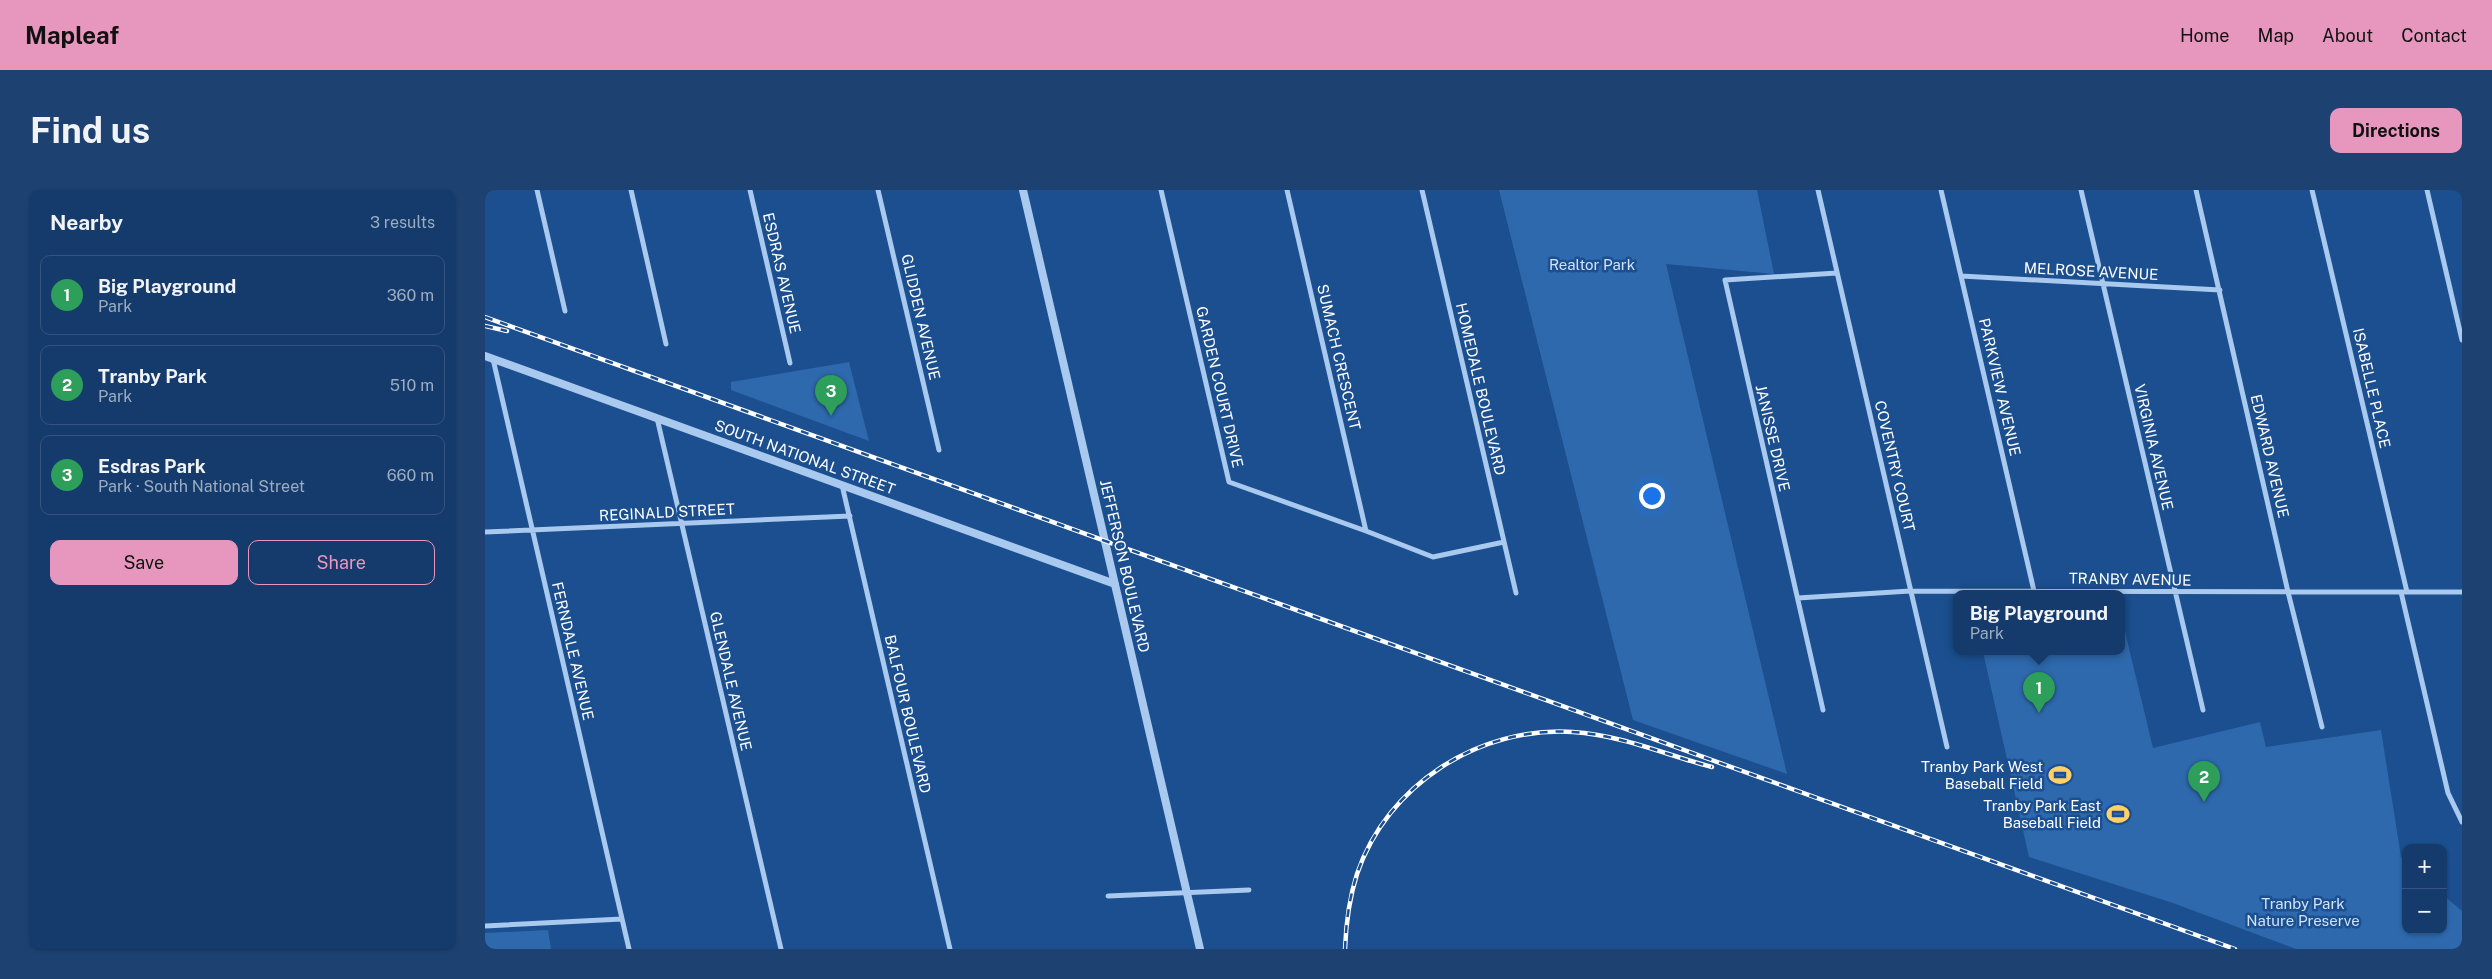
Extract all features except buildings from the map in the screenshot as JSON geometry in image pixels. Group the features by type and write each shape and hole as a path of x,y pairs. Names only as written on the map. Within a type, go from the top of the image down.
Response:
{"street":[{"path":"537,190 565,311"},
{"path":"631,190 667,344"},
{"name":"ESDRAS AVENUE","path":"750,190 790,362"},
{"name":"GLIDDEN AVENUE","path":"878,190 939,450"},
{"name":"JEFFERSON BOULEVARD","path":"1023,190 1201,949"},
{"name":"GARDEN COURT DRIVE","path":"1161,190 1229,482 1433,557 1504,542"},
{"name":"SUMACH CRESCENT","path":"1287,190 1366,531"},
{"name":"HOMEDALE BOULEVARD","path":"1422,190 1516,593"},
{"name":"COVENTRY COURT","path":"1818,190 1947,747"},
{"name":"PARKVIEW AVENUE","path":"1941,190 2034,590"},
{"name":"VIRGINIA AVENUE","path":"2081,190 2203,710"},
{"name":"EDWARD AVENUE","path":"2196,190 2288,592 2322,727"},
{"name":"ISABELLE PLACE","path":"2312,190 2448,792 2462,822"},
{"path":"2427,190 2462,340"},
{"name":"JANISSE DRIVE","path":"1823,710 1725,280 1837,273"},
{"name":"MELROSE AVENUE","path":"1961,276 2103,282 2150,287 2220,290"},
{"name":"SOUTH NATIONAL STREET","path":"489,358 1115,584"},
{"name":"FERNDALE AVENUE","path":"489,358 532,530 629,949"},
{"name":"GLENDALE AVENUE","path":"657,418 781,949"},
{"name":"BALFOUR BOULEVARD","path":"843,485 950,949"},
{"name":"REGINALD STREET","path":"485,532 849,516"},
{"name":"TRANBY AVENUE","path":"1798,598 1910,591 1953,591"},
{"name":"TRANBY AVENUE","path":"2125,592 2462,592"},
{"path":"1108,896 1249,890"},
{"path":"485,926 622,919"}],"green space":[{"name":"Realtor Park","path":"1499,190 1757,190 1774,274 1666,264 1787,774 1633,720"},
{"path":"849,362 869,441 731,390 731,382"},
{"name":"Tranby Park Nature Preserve","path":"2125,631 2153,748 2260,722 2266,747 2381,730 2402,858 2402,934 2447,934 2447,898 2462,911 2462,949 2296,949 2173,903 2029,857 1984,655 2125,655"},
{"path":"548,930 551,949 485,949 485,933"}],"railway":[{"path":"485,317 2235,949"},
{"path":"485,326 507,331"},
{"path":"1345,949 1347,920 1352,893 1357,874 1371,842 1390,813 1414,788 1441,767 1471,751 1504,739 1538,733 1573,732 1626,741 1712,767"}],"place":[{"name":"Esdras Park","path":"831,416"},
{"name":"Big Playground","path":"2039,713"},
{"name":"Tranby Park West Baseball Field","path":"2060,775"},
{"name":"Tranby Park","path":"2204,802"},
{"name":"Tranby Park East Baseball Field","path":"2118,814"}]}
